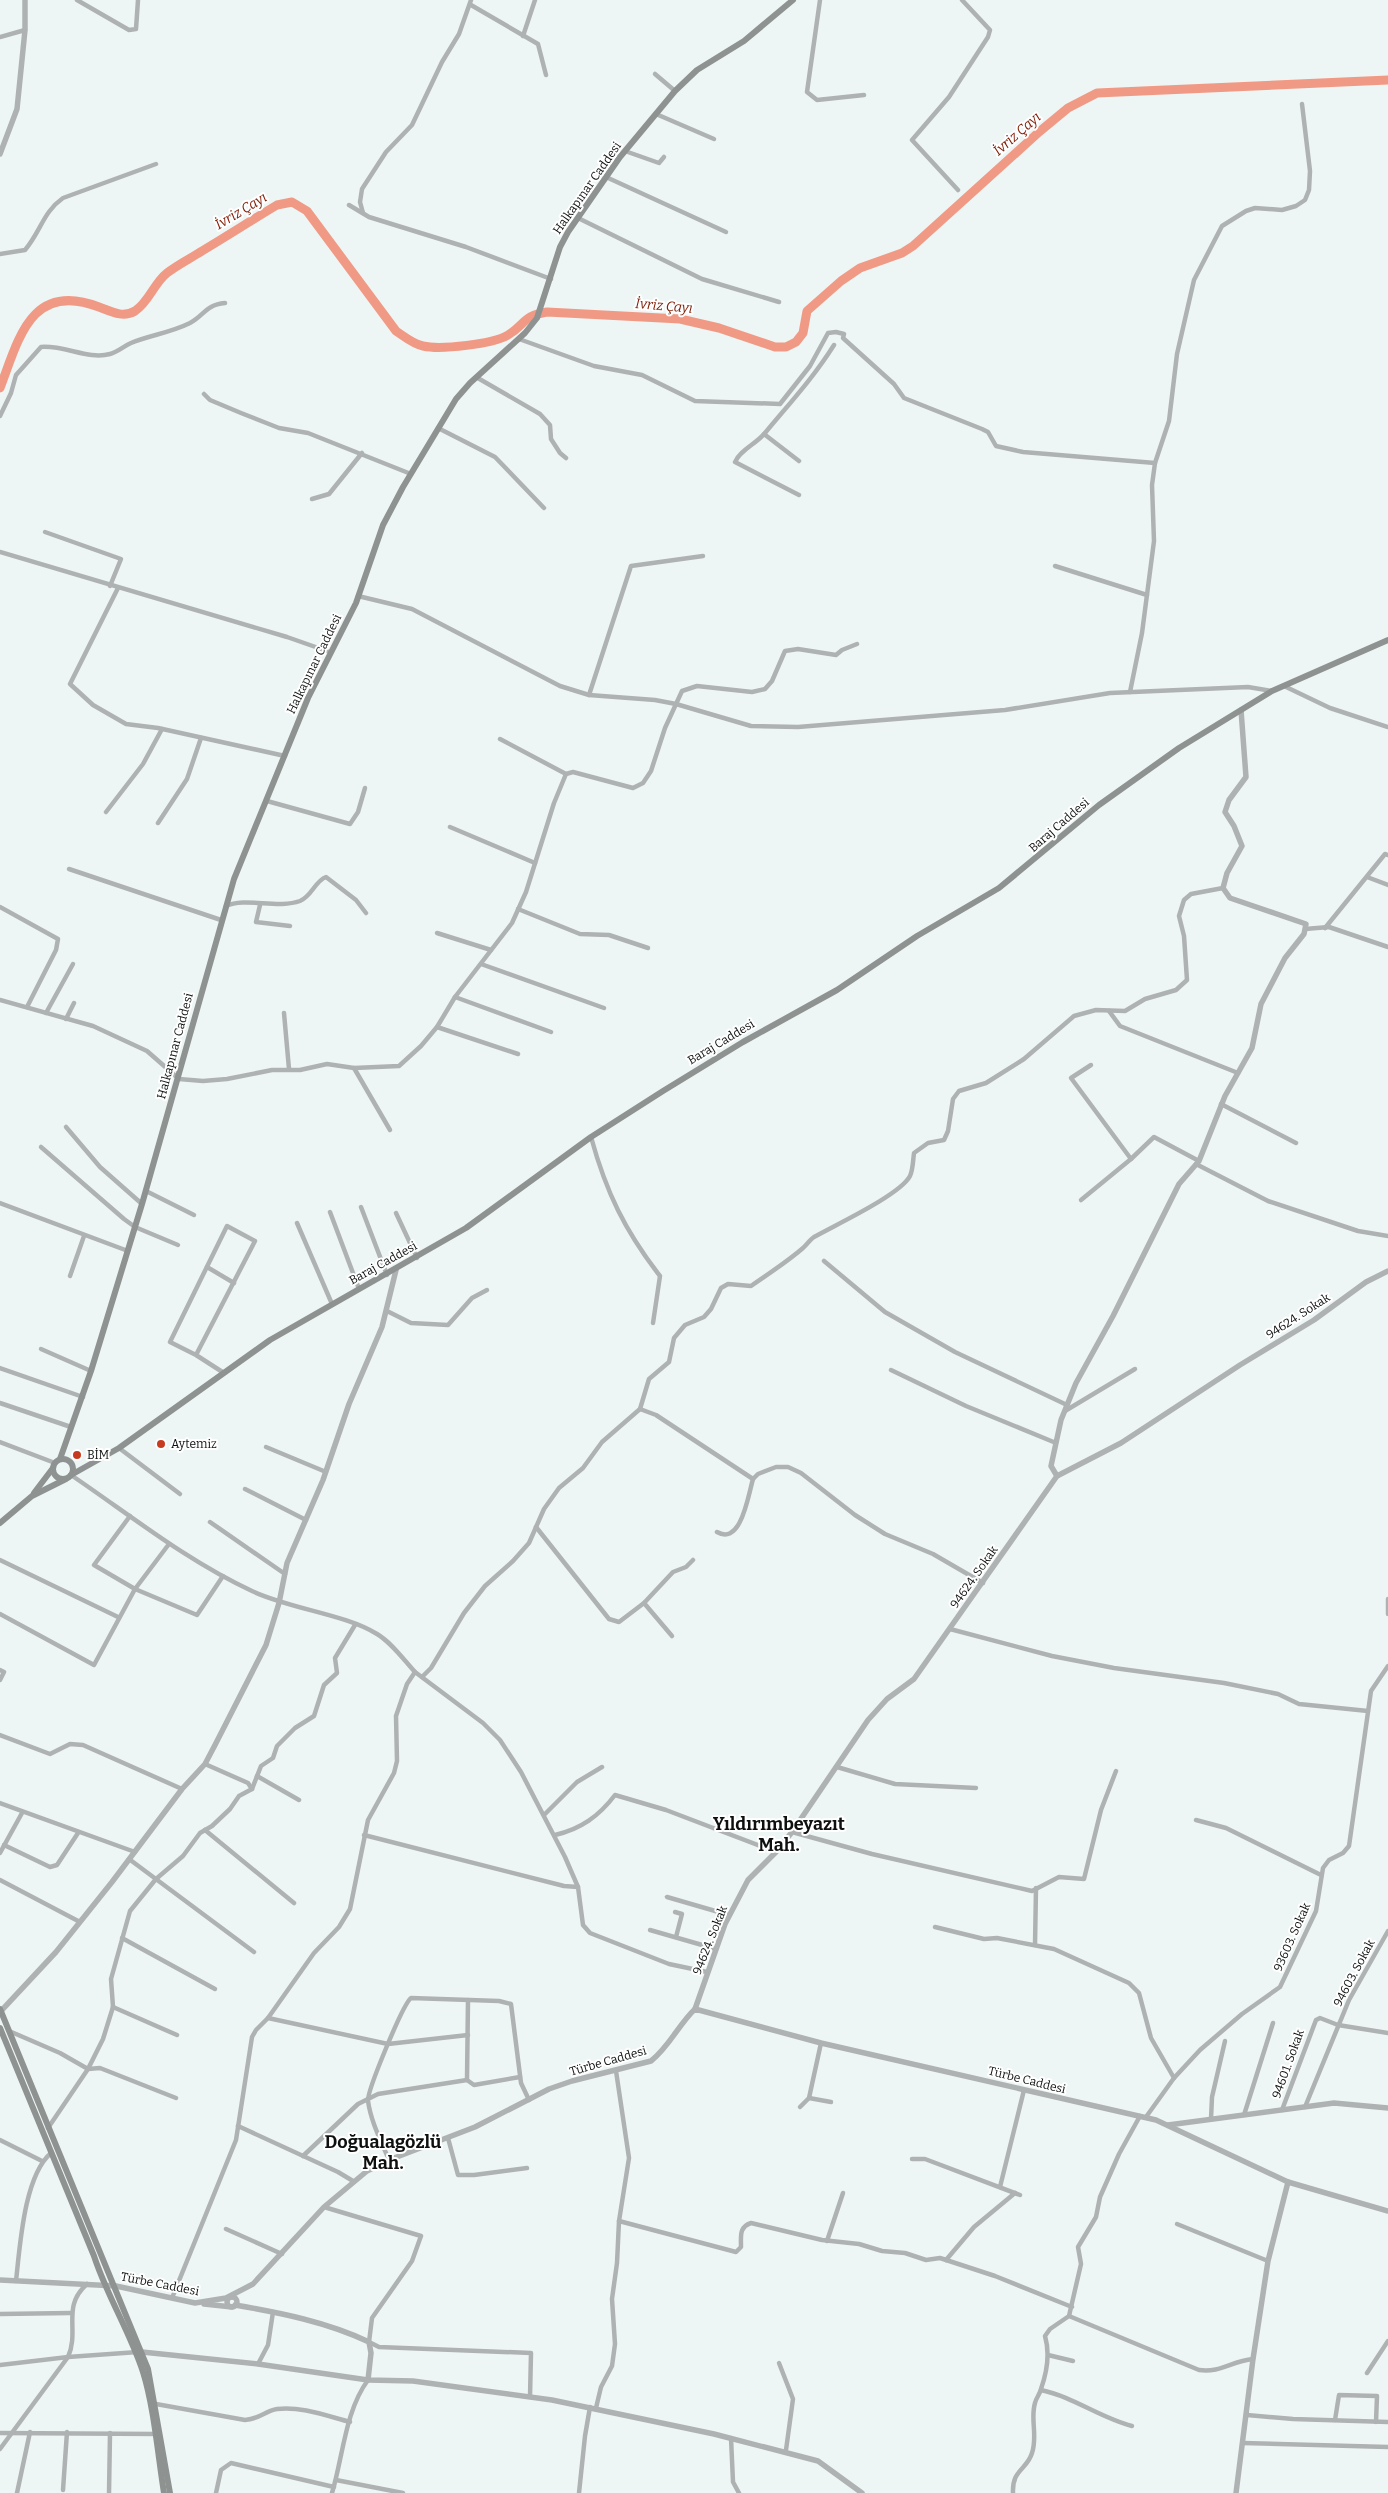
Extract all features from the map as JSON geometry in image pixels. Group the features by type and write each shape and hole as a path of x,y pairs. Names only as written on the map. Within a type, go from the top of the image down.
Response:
{"main road":[{"name":"Halkapınar Caddesi","path":"32,1496 56,1463 91,1371 179,1078 221,920 234,879 308,698 358,596 383,525 456,399 519,339 540,312 560,247 625,151 675,91 697,70 744,40 793,0"},
{"name":"Baraj Caddesi","path":"32,1496 119,1448 270,1340 417,1258 466,1228 591,1137 715,1058 827,996 917,936 999,888 1114,793 1179,748 1283,685 1388,640"},
{"path":"66,1459 72,1464 68,1477 58,1478 56,1463 66,1459"},
{"path":"0,1523 32,1496"},
{"path":"0,2011 106,2269 116,2286 144,2374 170,2493"},
{"path":"0,2028 94,2256 103,2284 148,2369 156,2404 164,2493"}],"street":[{"path":"0,154 17,109 25,30 25,0"},
{"path":"77,0 129,30 136,29 138,0"},
{"path":"523,36 535,0"},
{"path":"820,0 807,92 817,100 864,95"},
{"path":"958,190 912,140 949,97 988,38 990,30 962,0"},
{"path":"363,213 360,202 362,189 386,152 412,125 442,62 459,34 471,2 538,44 546,74"},
{"path":"0,37 25,30"},
{"path":"655,74 675,91"},
{"path":"1130,692 1142,633 1154,541 1152,500 1155,463 1169,421 1177,354 1194,280 1222,226 1254,208 1282,210 1296,206 1305,200 1309,190 1307,140 1302,104"},
{"path":"656,114 714,139"},
{"path":"625,151 659,162 664,157"},
{"path":"0,254 25,250 41,227 44,216 51,206 63,198 156,164"},
{"path":"606,177 726,232"},
{"path":"349,206 363,213 466,246 551,279"},
{"path":"578,218 702,279 779,302"},
{"path":"0,416 11,393 16,374 41,348 57,346 98,355 112,353 131,343 160,336 192,322 212,304 225,303"},
{"path":"780,404 810,366 828,334 836,332 844,334 843,338 894,384 904,398 988,432 996,446 1023,452 1155,463"},
{"path":"519,339 594,366 642,375 694,401 780,404 784,409"},
{"path":"799,495 735,462 737,457 764,434 816,372 834,345"},
{"path":"476,378 540,414 550,425 552,439 560,453 566,458"},
{"path":"204,394 210,400 279,428 308,433 411,474"},
{"path":"438,428 500,461 544,508"},
{"path":"764,434 798,461"},
{"path":"312,499 329,494 362,453"},
{"path":"45,532 121,559 110,586"},
{"path":"0,552 55,566 110,586 279,634 327,651"},
{"path":"589,695 632,566 703,556"},
{"path":"1055,566 1147,595"},
{"path":"118,588 70,684 93,705 126,724 162,729 285,756"},
{"path":"358,596 412,609 560,686 589,695 655,700 676,704 752,726 798,727 1005,710 1110,693 1248,687 1272,691"},
{"path":"500,739 566,774 573,772 633,788 643,784 651,771 665,728 682,691 689,688 708,686 752,692 766,689 772,681 784,651 798,649 836,655 842,650 857,644"},
{"path":"1283,685 1325,706 1388,727"},
{"path":"1057,1476 1051,1466 1064,1412 1076,1383 1113,1316 1179,1184 1197,1162 1221,1104 1252,1048 1261,1004 1285,958 1304,934 1306,924 1230,898 1223,888 1227,873 1242,846 1234,826 1225,812 1229,800 1246,777 1242,710"},
{"path":"106,812 143,764 162,729"},
{"path":"158,823 187,779 201,738"},
{"path":"0,1000 93,1026 147,1051 179,1078 211,1081 272,1070 300,1070 327,1064 354,1068 398,1066 421,1046 438,1027 455,997 512,923 566,774"},
{"path":"267,801 350,824 358,812 365,788"},
{"path":"450,828 535,863"},
{"path":"1325,928 1385,854 1388,855"},
{"path":"68,869 221,920"},
{"path":"225,907 234,902 260,905 300,901 314,889 320,880 326,877 356,900 366,912"},
{"path":"1367,877 1388,886"},
{"path":"422,1677 431,1668 464,1613 486,1586 529,1543 544,1509 559,1488 583,1468 602,1442 640,1409 649,1379 669,1362 674,1338 685,1325 704,1317 711,1309 721,1288 728,1284 737,1283 751,1286 804,1248 813,1238 836,1227 856,1213 864,1212 892,1192 910,1177 914,1153 928,1143 944,1140 948,1131 953,1099 959,1091 986,1083 1024,1060 1074,1016 1096,1010 1125,1011 1145,999 1176,990 1187,980 1184,936 1180,916 1184,900 1191,894 1223,888"},
{"path":"260,905 256,922 290,926"},
{"path":"0,907 58,939 56,950 27,1007"},
{"path":"518,909 580,934 609,935 648,948"},
{"path":"1305,929 1325,928 1388,947"},
{"path":"437,933 491,950"},
{"path":"46,1013 73,964"},
{"path":"480,964 604,1008"},
{"path":"455,997 551,1032"},
{"path":"66,1018 74,1003"},
{"path":"1109,1011 1120,1026 1238,1073"},
{"path":"284,1013 289,1069"},
{"path":"438,1027 518,1054"},
{"path":"1091,1065 1071,1078 1131,1159"},
{"path":"354,1068 390,1130"},
{"path":"1221,1104 1296,1143"},
{"path":"66,1127 100,1166 142,1204"},
{"path":"1081,1200 1131,1159 1154,1136 1268,1202 1358,1231 1388,1236"},
{"path":"591,1137 613,1202 636,1244 660,1276 652,1323"},
{"path":"41,1147 135,1227 178,1245"},
{"path":"146,1191 194,1215"},
{"path":"0,1203 128,1251"},
{"path":"361,1207 387,1275"},
{"path":"330,1212 359,1289"},
{"path":"396,1213 417,1258"},
{"path":"297,1223 332,1304"},
{"path":"196,1355 255,1241 227,1226 170,1342 196,1355 224,1373"},
{"path":"70,1276 84,1236"},
{"path":"824,1260 885,1312 955,1352 1067,1405"},
{"path":"207,1267 234,1282"},
{"path":"0,2011 80,1922 182,1789 204,1764 266,1645 280,1603 285,1574 326,1472 349,1404 382,1327 396,1270"},
{"name":"94624. Sokak","path":"695,2009 729,1916 748,1880 776,1852 792,1832 868,1720 887,1699 914,1679 1057,1476 1121,1443 1240,1365 1314,1320 1366,1282 1388,1271"},
{"path":"387,1311 411,1323 448,1325 472,1298 487,1290"},
{"path":"41,1349 91,1371"},
{"path":"0,1368 82,1397"},
{"path":"1064,1412 1136,1369"},
{"path":"891,1370 966,1406 1056,1443"},
{"path":"0,1403 71,1427"},
{"path":"640,1409 656,1414 753,1479"},
{"path":"0,1442 56,1463"},
{"path":"266,1447 326,1472"},
{"path":"119,1448 180,1494"},
{"path":"717,1532 724,1537 730,1536 738,1529 753,1479 758,1474 776,1467 795,1470 854,1514 885,1534 933,1554 983,1583"},
{"path":"68,1477 130,1516 169,1544 223,1576 280,1603 355,1625 377,1634 393,1647 415,1672 483,1723 500,1740 555,1835 578,1887 583,1925 590,1933 669,1964 707,1972"},
{"path":"244,1489 306,1520"},
{"path":"130,1516 94,1565 135,1589 196,1615 223,1576"},
{"path":"210,1522 285,1574"},
{"path":"536,1527 609,1619 619,1622 644,1603 673,1572 686,1566 693,1560"},
{"path":"0,1614 94,1665 135,1589 169,1544"},
{"path":"0,1560 118,1618"},
{"path":"1388,1599 1388,1614"},
{"path":"644,1603 672,1636"},
{"path":"48,2128 88,2070 102,2039 113,2007 111,1979 130,1910 156,1879 183,1856 200,1833 230,1809 238,1796 252,1789 261,1766 273,1758 277,1746 295,1728 314,1716 324,1686 337,1673 336,1658 355,1625"},
{"path":"950,1628 1070,1660 1114,1668 1224,1682 1278,1694 1299,1704 1368,1711"},
{"path":"1196,1820 1226,1828 1321,1875 1325,1863 1346,1850 1351,1837 1359,1764 1373,1684 1388,1666"},
{"path":"0,1670 4,1672 0,1680"},
{"path":"172,2298 236,2140 250,2044 256,2030 268,2018 314,1953 339,1927 350,1909 364,1835 374,1806 394,1773 396,1761 396,1716 407,1684 415,1672"},
{"path":"0,1735 50,1754 70,1744 82,1745 182,1789"},
{"path":"204,1764 248,1783 252,1789"},
{"path":"544,1814 577,1782 602,1767"},
{"path":"837,1767 895,1784 976,1788"},
{"path":"792,1832 872,1854 1032,1891 1059,1877 1084,1878 1101,1810 1116,1771"},
{"path":"257,1776 300,1800"},
{"path":"555,1835 574,1831 589,1822 616,1794 666,1810 776,1852"},
{"path":"0,1803 22,1813 134,1852"},
{"path":"0,1853 22,1813"},
{"path":"205,1830 294,1903"},
{"path":"4,1845 50,1867 57,1865 78,1832"},
{"path":"364,1835 564,1886 578,1887"},
{"path":"129,1859 254,1952"},
{"name":"93603. Sokak","path":"1070,2316 1081,2264 1078,2247 1096,2217 1100,2197 1118,2154 1143,2117 1174,2078 1208,2043 1242,2014 1280,1988 1316,1911 1321,1875"},
{"path":"0,1880 80,1922"},
{"path":"1035,1945 1036,1888"},
{"path":"666,1897 729,1916"},
{"path":"675,1912 682,1914 676,1937"},
{"path":"935,1928 984,1939 997,1938 1054,1949 1078,1958 1129,1983 1139,1992 1151,2038 1174,2078"},
{"path":"650,1930 716,1949"},
{"name":"94603. Sokak","path":"1306,2107 1338,2025 1359,1980 1388,1931"},
{"path":"122,1938 214,1988"},
{"path":"389,2160 375,2129 368,2099 388,2044 411,1998 499,2001 511,2004 520,2077 529,2100"},
{"path":"467,2080 468,2000"},
{"path":"113,2007 177,2035"},
{"name":"Türbe Caddesi","path":"0,2280 103,2284 194,2303 230,2297 248,2288 282,2254 324,2207 353,2180 389,2160 484,2123 572,2081 646,2063 655,2057 695,2009 821,2042 1168,2124 1288,2182 1388,2211"},
{"path":"268,2018 388,2044 468,2035"},
{"name":"94601. Sokak","path":"1282,2110 1316,2020 1320,2018 1338,2025"},
{"name":"94601. Sokak","path":"1244,2115 1273,2023"},
{"name":"94603. Sokak","path":"1338,2025 1388,2033"},
{"path":"9,2031 60,2054 88,2070 100,2068 176,2098"},
{"path":"800,2107 809,2098 821,2042"},
{"path":"1211,2119 1212,2097 1225,2042"},
{"path":"580,2493 585,2436 601,2387 612,2366 615,2344 612,2300 617,2263 619,2221 629,2158 616,2071"},
{"path":"303,2156 358,2104 378,2094 467,2080 474,2085 520,2077"},
{"path":"1000,2187 1024,2090"},
{"path":"809,2098 831,2102"},
{"name":"94601. Sokak","path":"1168,2124 1341,2103 1388,2108"},
{"path":"238,2126 353,2180"},
{"path":"448,2138 458,2175 474,2175 527,2168"},
{"path":"0,2140 42,2160"},
{"path":"16,2281 25,2208 42,2160 50,2153"},
{"path":"912,2159 925,2159 1018,2194 974,2227 946,2260"},
{"path":"1236,2493 1247,2415 1252,2359 1268,2261 1288,2182"},
{"path":"827,2241 843,2192"},
{"path":"324,2207 421,2236 412,2261 372,2318 368,2380 358,2398 350,2422 332,2493"},
{"path":"619,2221 736,2252 740,2247 741,2232 745,2225 751,2223 827,2241 859,2244 882,2251 905,2253 926,2260 940,2258 1072,2307"},
{"path":"1177,2224 1268,2261"},
{"path":"226,2229 282,2254"},
{"path":"0,2449 68,2357 72,2348 71,2313 76,2295 87,2284"},
{"path":"235,2306 248,2288"},
{"path":"230,2297 235,2298 235,2306"},
{"path":"194,2303 235,2306 273,2312 346,2332 379,2347 531,2353 530,2397"},
{"path":"258,2364 268,2345 273,2312"},
{"path":"0,2314 71,2313"},
{"path":"1013,2493 1016,2474 1031,2456 1036,2442 1034,2404 1041,2390 1048,2354 1045,2336 1050,2329 1070,2316 1199,2370 1213,2372 1239,2360 1252,2359"},
{"path":"1367,2373 1388,2340"},
{"path":"0,2365 68,2357 138,2352 258,2364 368,2380 413,2381 530,2397 593,2408 645,2421 786,2450 818,2461 862,2493"},
{"path":"1048,2354 1073,2361"},
{"path":"779,2363 793,2399 786,2450"},
{"path":"1041,2390 1060,2394 1119,2423 1132,2426"},
{"path":"1335,2420 1339,2395 1378,2396 1376,2422"},
{"path":"156,2404 245,2420 256,2419 277,2409 311,2412 350,2422"},
{"path":"1247,2415 1388,2422"},
{"path":"17,2493 30,2432"},
{"path":"63,2490 67,2432"},
{"path":"0,2433 158,2434"},
{"path":"108,2493 110,2433"},
{"path":"731,2438 733,2482 739,2493"},
{"path":"1243,2444 1388,2447"},
{"path":"216,2493 221,2470 231,2463 334,2487"},
{"path":"336,2480 402,2493"}],"waterway":[{"name":"İvriz Çayı","path":"0,388 22,334 31,319 43,308 58,302 76,301 117,314 131,313 140,307 162,277 171,270 277,205 292,202 307,211 396,331 419,345 454,347 491,341 508,335 528,318 547,312 680,319 719,328 775,347 786,347 796,342 803,333 807,311 841,281 860,268 902,253 913,246 1039,132 1068,108 1097,93 1388,80"}],"place":[{"name":"Aytemiz","path":"161,1444"},
{"name":"BİM","path":"77,1455"}],"district":[{"name":"Yıldırımbeyazıt Mah.","path":"779,1834"},
{"name":"Doğualagözlü Mah.","path":"383,2152"}]}
